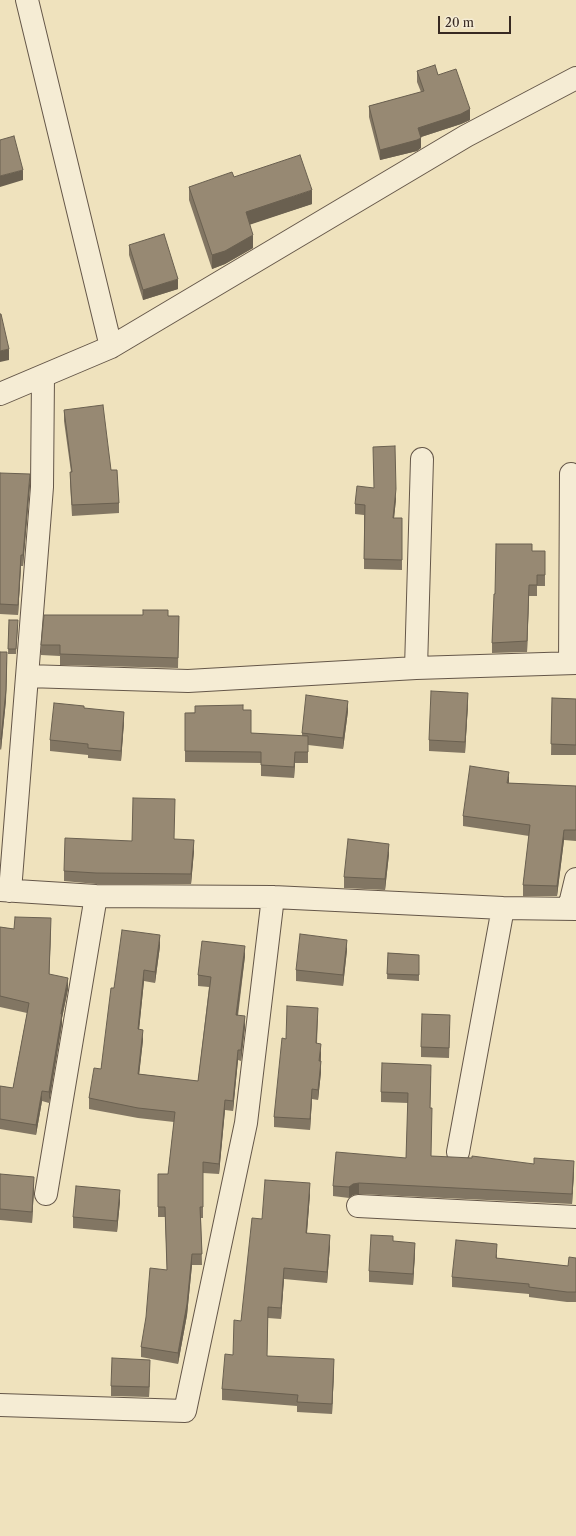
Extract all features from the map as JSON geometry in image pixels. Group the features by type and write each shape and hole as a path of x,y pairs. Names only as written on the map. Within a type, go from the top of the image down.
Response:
{"street":[{"path":"26,0 111,347"},
{"path":"0,394 111,347 466,136 576,78"},
{"path":"43,376 42,487 27,676 5,890 96,896 272,897 503,908 572,909 576,879"},
{"path":"416,668 422,459"},
{"path":"27,676 188,681 416,668 573,663 572,474"},
{"path":"46,1194 96,896"},
{"path":"0,1405 185,1411 246,1123 272,897"},
{"path":"458,1152 503,908"},
{"path":"358,1206 576,1217"}],"building":[{"path":"435,65 438,75 456,69 470,109 461,114 418,128 421,138 417,140 380,150 369,106 424,91 417,71"},
{"path":"14,136 23,170 0,176 0,140"},
{"path":"300,155 312,190 246,212 253,235 225,251 212,255 189,187 232,172 234,177"},
{"path":"164,234 178,279 143,290 129,245"},
{"path":"0,314 9,349 0,351"},
{"path":"103,405 111,470 117,470 119,503 72,505 70,472 72,472 64,410"},
{"path":"395,446 396,489 393,518 402,518 402,560 364,559 365,505 355,504 357,486 374,488 373,447"},
{"path":"0,473 30,474 23,555 21,555 18,605 0,604"},
{"path":"496,544 532,544 532,551 545,551 545,575 537,575 537,585 529,585 527,641 492,643"},
{"path":"143,610 168,610 168,616 179,616 178,658 60,654 60,645 41,645 44,615 143,615"},
{"path":"9,620 18,620 16,649 8,649"},
{"path":"0,652 7,652 6,690 1,739 0,739"},
{"path":"431,691 468,693 465,742 429,740"},
{"path":"306,695 348,701 343,738 302,733"},
{"path":"552,698 576,699 576,745 551,744"},
{"path":"54,703 124,712 121,751 88,748 88,744 50,740"},
{"path":"243,705 243,710 251,710 251,733 308,736 308,752 295,752 294,767 261,765 261,752 185,751 185,713 195,713 195,706"},
{"path":"470,766 509,772 507,783 576,786 576,830 564,830 557,886 523,885 530,825 463,816"},
{"path":"133,798 175,799 174,839 194,840 191,874 96,873 64,871 65,838 132,841"},
{"path":"348,839 389,844 385,879 344,877"},
{"path":"15,917 51,918 49,974 68,978 49,1092 42,1091 36,1125 0,1119 0,1086 13,1088 29,1003 0,996 0,927 14,929"},
{"path":"122,930 160,935 155,972 144,970 138,1029 143,1030 138,1074 198,1081 211,977 198,975 202,941 245,946 236,1015 245,1016 241,1050 238,1050 233,1101 225,1100 219,1164 203,1162 203,1207 200,1207 202,1254 192,1254 187,1304 178,1353 141,1347 146,1317 150,1268 167,1270 165,1207 158,1207 158,1174 168,1174 175,1112 138,1108 89,1098 94,1068 101,1069 111,988 114,988"},
{"path":"300,934 347,940 343,975 296,970"},
{"path":"388,953 419,955 419,975 387,974"},
{"path":"287,1006 318,1008 316,1043 321,1044 319,1061 321,1061 318,1090 312,1089 310,1119 274,1117 282,1038 286,1039"},
{"path":"422,1014 450,1015 449,1048 421,1047"},
{"path":"382,1063 431,1065 431,1156 472,1158 472,1156 534,1164 534,1158 574,1161 572,1194 359,1183 353,1184 349,1187 333,1186 336,1152 406,1158 408,1093 381,1092"},
{"path":"0,1174 34,1177 32,1212 0,1209"},
{"path":"265,1180 310,1183 306,1233 330,1235 327,1272 284,1268 281,1308 268,1307 267,1356 334,1359 332,1404 297,1402 298,1395 222,1389 225,1354 233,1355 234,1320 241,1321 252,1218 262,1219"},
{"path":"76,1186 120,1190 117,1221 73,1217"},
{"path":"371,1235 393,1236 393,1241 415,1243 413,1274 369,1271"},
{"path":"456,1240 497,1244 496,1258 568,1266 569,1257 576,1258 576,1292 529,1287 529,1284 452,1277"},
{"path":"112,1358 150,1360 149,1387 111,1386"}]}
